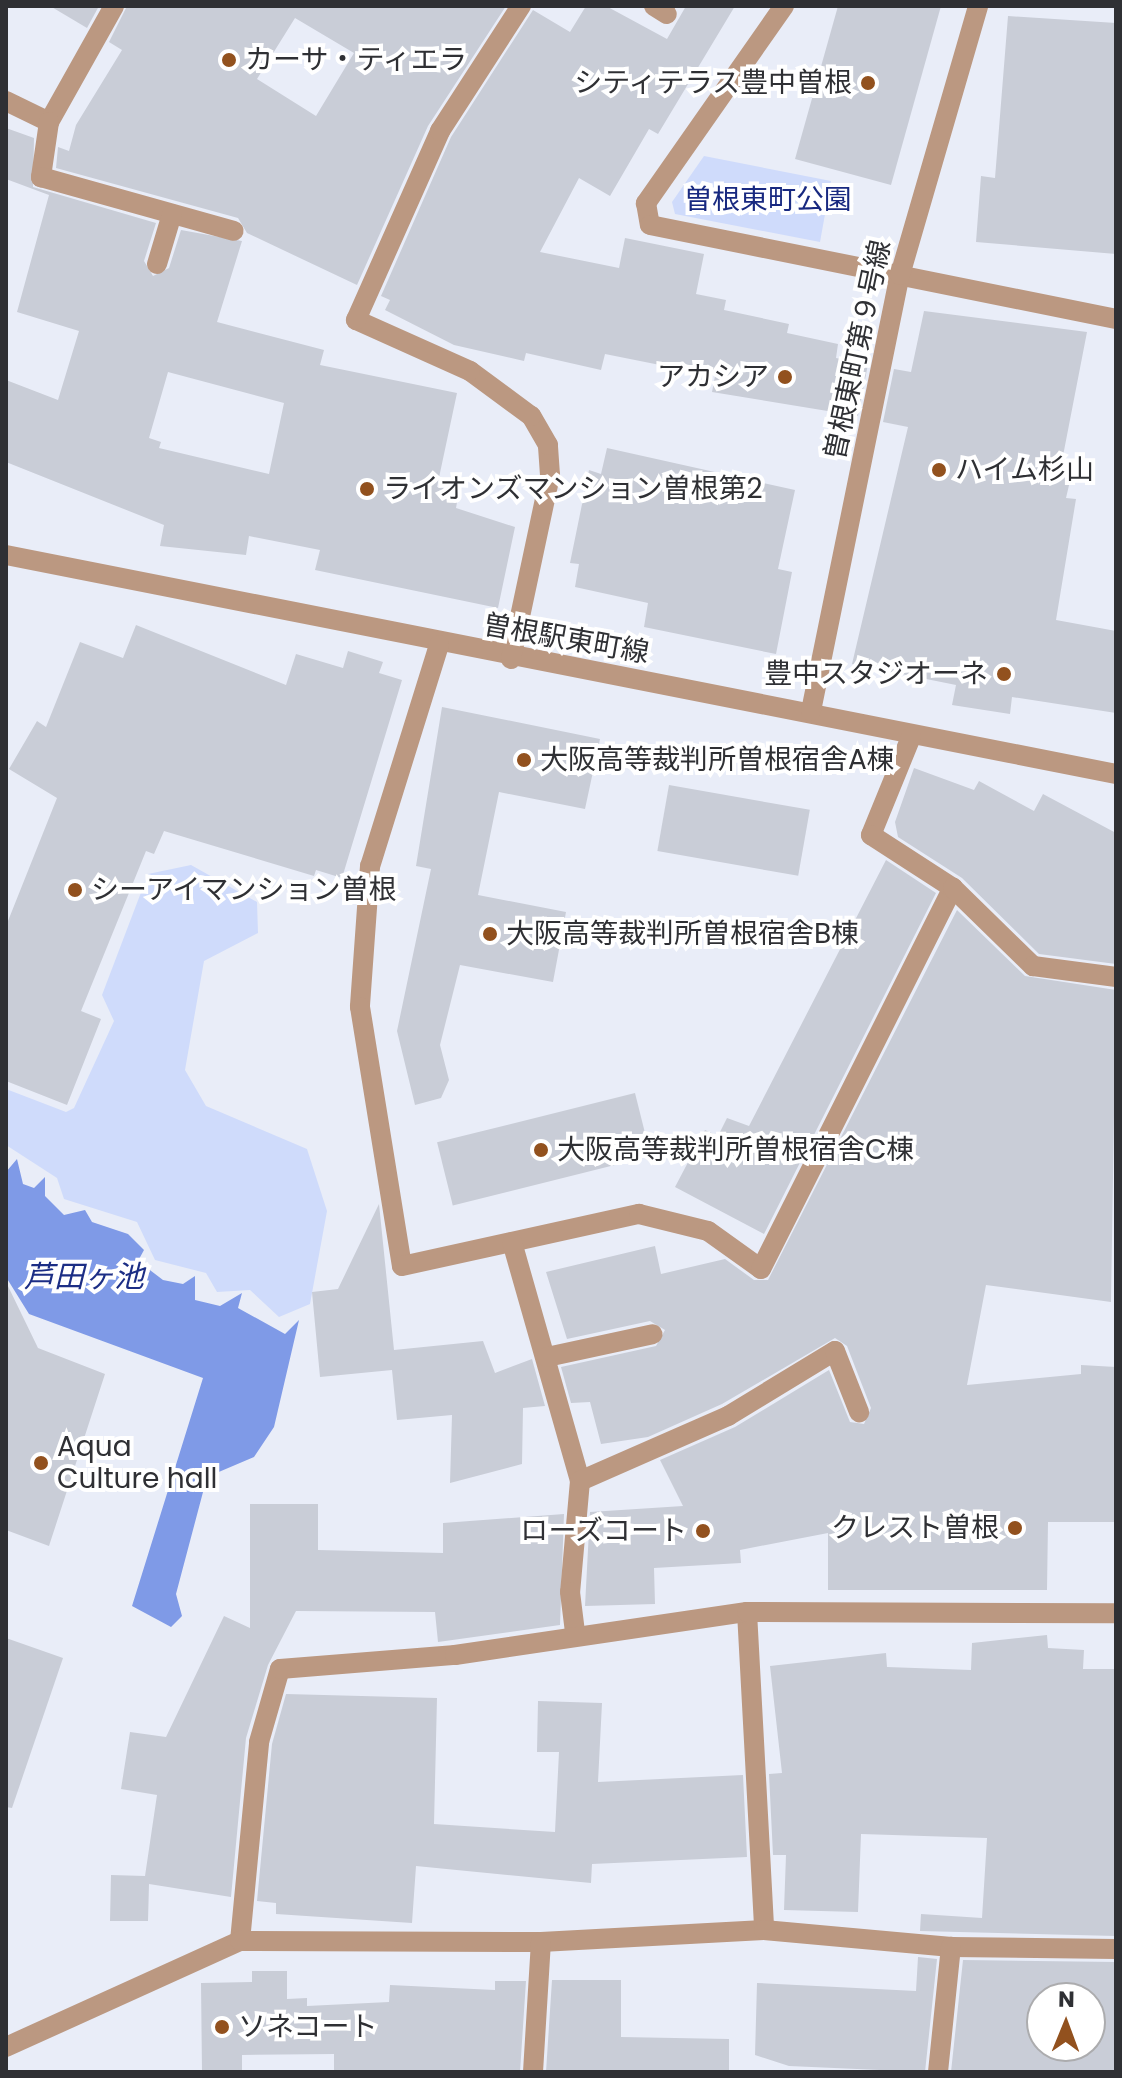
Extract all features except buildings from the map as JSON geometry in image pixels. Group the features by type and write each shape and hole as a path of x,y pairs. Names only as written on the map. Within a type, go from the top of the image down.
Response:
{"street":[{"path":"114,6 49,122 41,177 234,231"},
{"path":"511,659 550,475 548,445 531,416 470,371 356,320 440,131 521,6"},
{"path":"784,6 646,203 650,225 1116,319"},
{"name":"曽根東町第９号線","path":"811,711 900,275 978,6"},
{"path":"6,101 49,122"},
{"path":"157,264 172,214"},
{"name":"曽根駅東町線","path":"6,555 439,645 811,711 911,737 1116,774"},
{"path":"439,645 370,866 360,1007 402,1266 639,1214 708,1231 761,1269 953,888"},
{"path":"911,737 871,835 953,888 1033,966 1116,977"},
{"path":"512,1242 580,1481 570,1592 575,1632"},
{"path":"547,1357 653,1334"},
{"path":"580,1481 728,1416 835,1351 859,1412"},
{"path":"747,1612 764,1930"},
{"path":"240,1941 259,1742 280,1669 455,1655 575,1632 747,1612 1116,1613"},
{"path":"6,2047 240,1941 541,1942 764,1930 951,1947 1116,1949"},
{"path":"533,2072 541,1942"},
{"path":"938,2072 951,1947"}],"green space":[{"name":"曽根東町公園","path":"704,156 831,181 820,242 675,214 672,202"},
{"path":"191,865 257,902 258,933 204,961 185,1070 206,1106 307,1149 327,1211 310,1304 279,1317 250,1290 217,1292 206,1273 155,1260 137,1222 64,1199 57,1178 6,1145 6,1089 66,1112 74,1108 114,1021 102,995 148,874"}],"water":[{"name":"芦田ヶ池","path":"17,1159 23,1184 34,1188 45,1177 45,1196 64,1215 85,1210 92,1222 128,1234 144,1250 138,1261 163,1280 183,1284 195,1276 195,1300 220,1306 242,1293 238,1308 285,1334 299,1320 274,1427 254,1457 207,1477 176,1594 182,1616 171,1627 132,1606 203,1378 29,1314 6,1277 6,1172"}],"place":[{"name":"カーサ・ティエラ","path":"229,60"},
{"name":"シティテラス豊中曽根","path":"868,83"},
{"name":"アカシア","path":"785,377"},
{"name":"ハイム杉山","path":"939,470"},
{"name":"ライオンズマンション曽根第2","path":"367,489"},
{"name":"豊中スタジオーネ","path":"1004,674"},
{"name":"大阪高等裁判所曽根宿舎A棟","path":"524,760"},
{"name":"シーアイマンション曽根","path":"75,890"},
{"name":"大阪高等裁判所曽根宿舎B棟","path":"490,934"},
{"name":"大阪高等裁判所曽根宿舎C棟","path":"541,1150"},
{"name":"Aqua Culture hall","path":"41,1463"},
{"name":"クレスト曽根","path":"1015,1528"},
{"name":"ローズコート","path":"703,1531"},
{"name":"ソネコート","path":"222,2027"}]}
